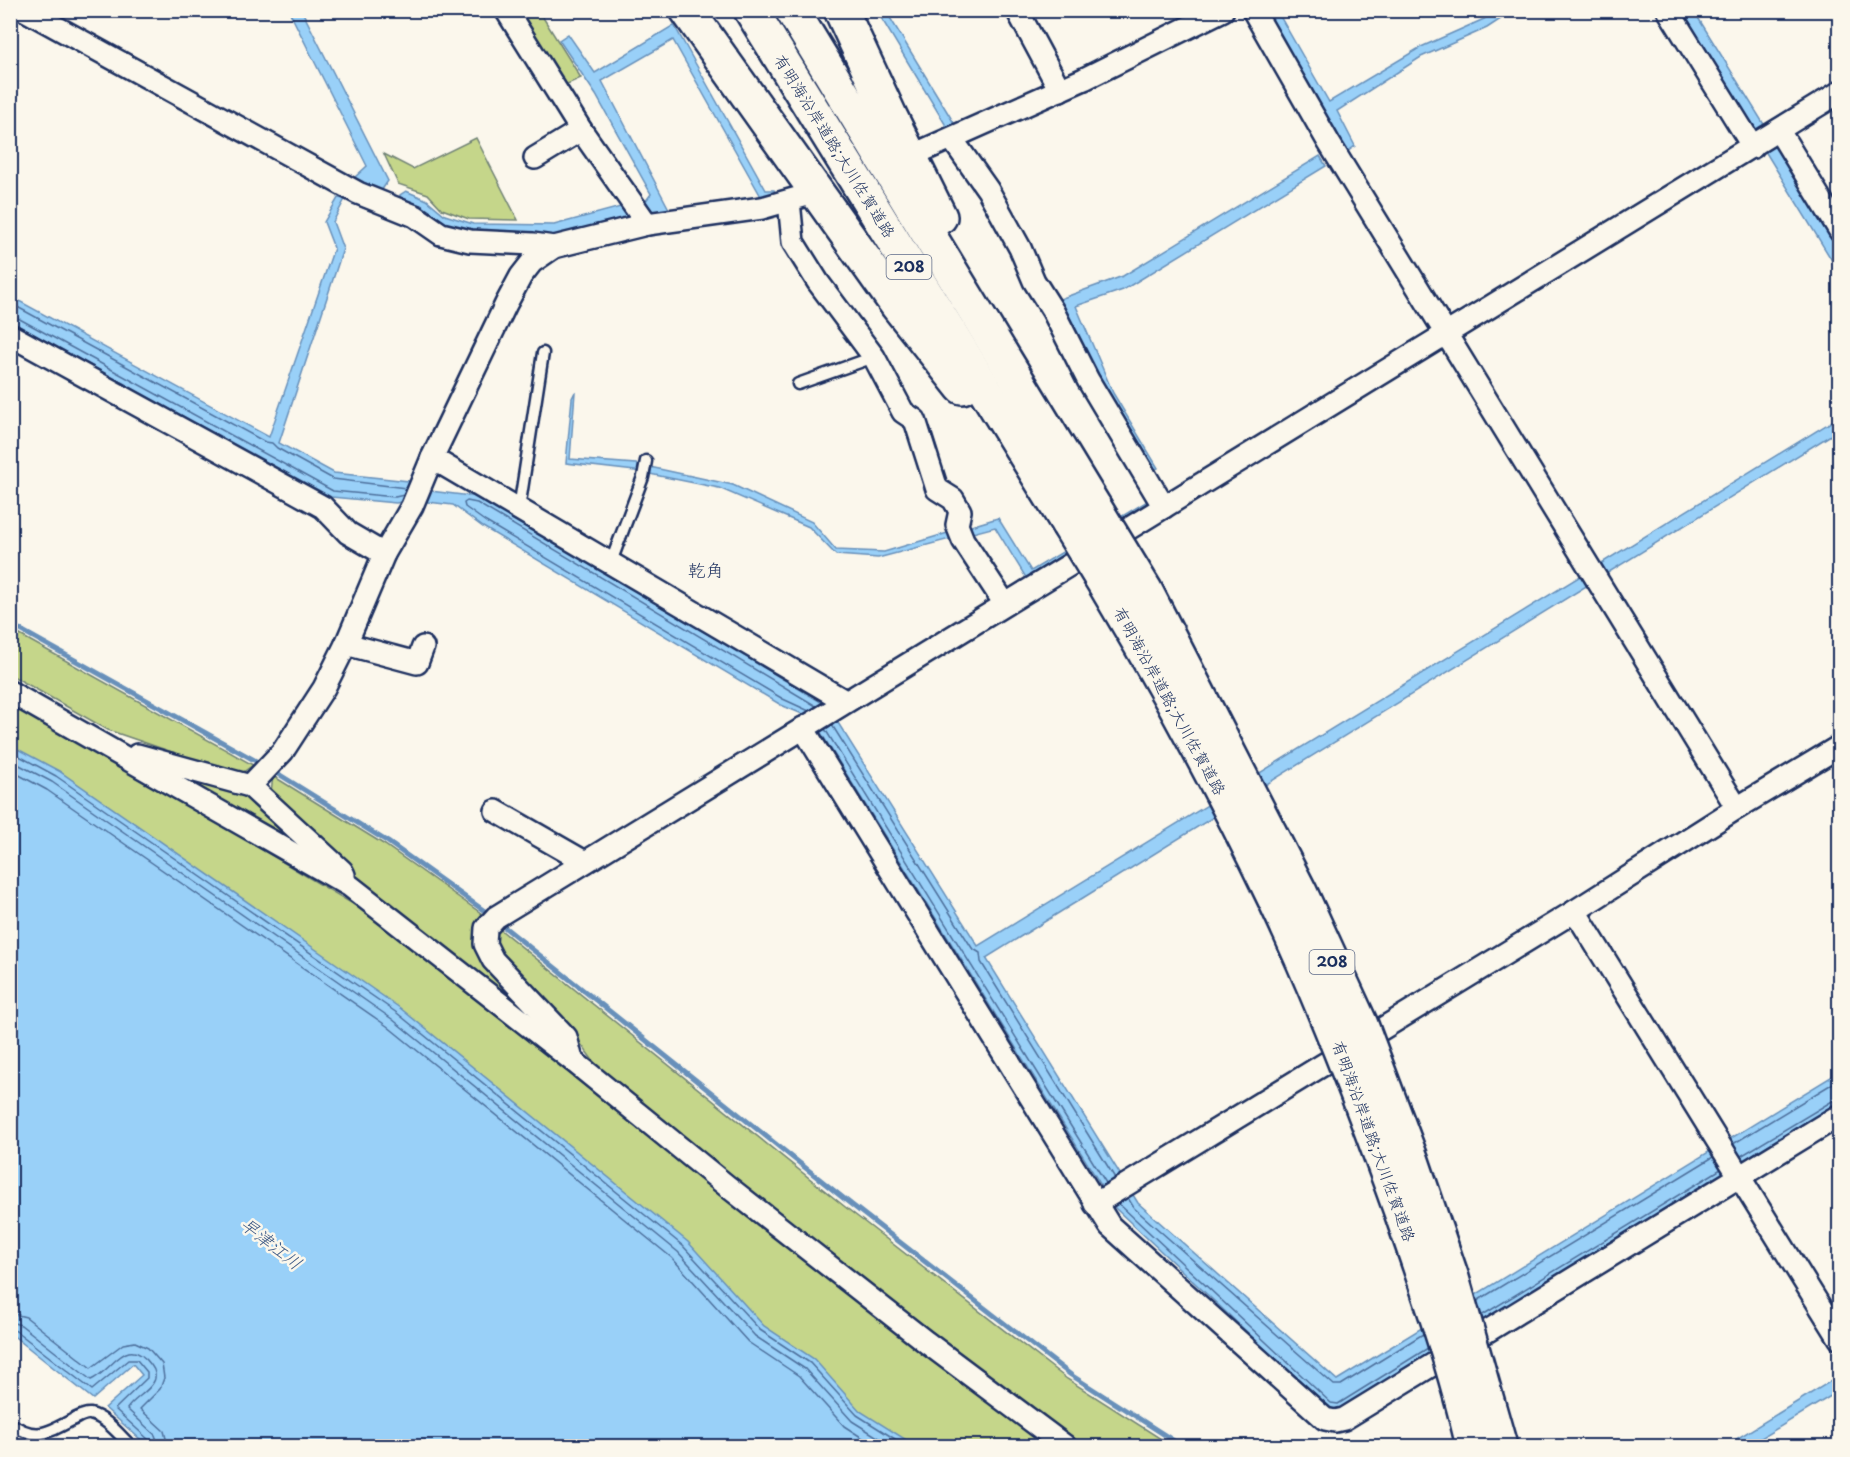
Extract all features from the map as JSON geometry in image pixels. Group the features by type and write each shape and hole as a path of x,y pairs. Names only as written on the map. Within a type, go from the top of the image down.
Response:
{"highway":[{"path":"687,10 897,305 1047,490"},
{"name":"有明海沿岸道路;大川佐賀道路","path":"751,10 1047,490 1081,516 1145,590 1300,892 1361,1025 1412,1161 1452,1278 1500,1446"},
{"name":"有明海沿岸道路;大川佐賀道路","path":"792,10 1066,461 1097,571 1198,747 1276,903 1330,1024 1386,1170 1430,1295 1473,1446"},
{"path":"841,10 970,283 1066,461"}],"street":[{"path":"25,10 358,193 415,216 441,234 470,241 554,247 647,224 762,208 797,199 793,242 818,282 874,357 903,412 915,420 937,489 953,499 960,511 960,532 1005,604"},
{"path":"506,10 581,130 647,224"},
{"path":"1017,10 1060,90"},
{"path":"922,151 1060,90 1223,10"},
{"path":"1253,10 1329,143 1444,333 1737,808"},
{"path":"1668,10 1753,147"},
{"path":"572,1060 566,1037 493,960 485,944 486,928 496,916 1444,333 1753,147 1839,92"},
{"path":"535,158 581,130"},
{"path":"1779,131 1839,231"},
{"path":"952,139 988,190 1020,248 1034,282 1053,311 1088,380 1164,507"},
{"path":"250,786 283,751 324,688 346,644 384,554 412,506 432,458 506,304 521,276 532,262 554,247"},
{"path":"10,335 323,507 348,533 384,554"},
{"path":"432,458 611,562 839,705"},
{"path":"346,644 417,663 423,647"},
{"path":"10,692 350,886 926,1342 1065,1446"},
{"path":"805,727 1110,1226 1325,1419 1335,1421 1344,1419 1839,1115"},
{"path":"1095,1204 1575,911 1839,746"},
{"path":"108,747 250,786 342,871 350,886"},
{"path":"496,812 585,862"},
{"path":"1575,911 1839,1339"}],"lane":[{"path":"519,509 543,353"},
{"path":"798,384 874,357"},
{"path":"611,562 643,477 646,461"},
{"path":"10,1423 31,1434 49,1433 79,1416 89,1414 104,1421 131,1446"}],"green space":[{"path":"515,11 539,11 581,78 565,85"},
{"path":"476,138 518,220 469,219 442,209 428,194 398,184 384,154 413,169"},
{"path":"11,630 253,765 239,775 108,730 11,675"},
{"path":"10,702 64,731 358,907 971,1390 1051,1446 877,1446 11,758"},
{"path":"152,763 242,794 322,861"},
{"path":"273,776 385,845 485,916 475,937 547,1027 360,883 271,792"},
{"path":"497,927 849,1210 1067,1379 1172,1446 1079,1446 1048,1426 607,1080 578,1040 502,960 493,942"}],"water":[{"path":"289,11 302,11 388,181 381,191 356,182 355,177 367,166"},
{"path":"877,11 886,11 957,128 948,129"},
{"path":"1264,11 1277,11 1329,102 1421,47 1484,19 1496,11 1513,11 1487,28 1421,57 1337,111 1355,146 1347,152"},
{"path":"1679,11 1694,11 1765,126 1754,133"},
{"path":"674,25 766,190 774,190 778,198 763,200 673,40 602,81 669,209 660,215 646,208 645,202 651,194 596,95 559,40 568,34 595,73"},
{"path":"1776,145 1839,248 1839,272 1765,151"},
{"path":"1320,156 1326,166 1123,290 1076,306 1113,393 1158,468 1150,472 1106,397 1060,299 1123,276"},
{"path":"406,191 427,200 445,215 473,224 554,225 624,206 629,213 627,220 555,238 453,229 434,219 420,206 400,199 400,195"},
{"path":"338,198 345,199 333,222 343,249 279,443 334,473 409,481 414,489 479,497 821,702 835,718 978,946 1582,575 1588,585 986,958 1138,1203 1337,1380 1839,1072 1839,1103 1338,1411 1328,1408 1115,1208 818,728 807,716 781,705 483,527 453,505 411,500 396,503 331,497 11,322 10,296 269,437 334,248 324,222"},
{"path":"575,392 570,459 636,464 733,485 812,522 836,550 884,552 998,518 1031,571 1149,500 1152,506 1028,581 995,527 878,558 836,555 809,527 719,488 635,471 566,463 572,398"},
{"path":"1839,417 1839,430 1606,574 1600,564"},
{"name":"早津江川","path":"10,745 59,771 400,1008 688,1242 764,1326 814,1359 860,1411 916,1446 148,1446 105,1408 142,1375 133,1364 93,1399 11,1334"},
{"path":"1839,1376 1839,1391 1748,1446 1725,1446"}],"waterway":[{"path":"10,624 256,761"},
{"path":"277,773 388,842 486,912"},
{"path":"503,926 852,1205 1071,1375 1182,1446"}],"district":[{"name":"乾角","path":"706,571"}]}
